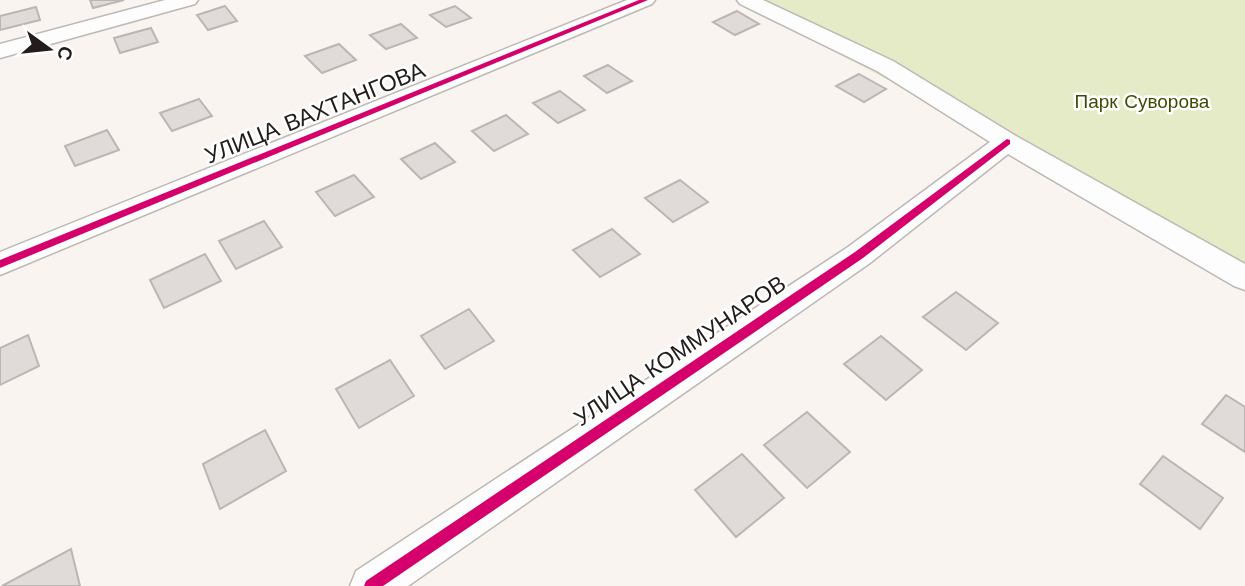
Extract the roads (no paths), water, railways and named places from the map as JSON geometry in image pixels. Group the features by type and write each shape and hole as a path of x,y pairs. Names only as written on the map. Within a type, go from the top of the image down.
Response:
{"street":[{"path":"0,51 162,4 188,0"},
{"name":"УЛИЦА ВАХТАНГОВА","path":"0,264 645,0"},
{"path":"747,0 885,66 1007,142 1245,278"},
{"name":"УЛИЦА КОММУНАРОВ","path":"371,586 859,255 1007,142"}],"park label":[{"name":"Парк Суворова","path":"1142,101"}]}
